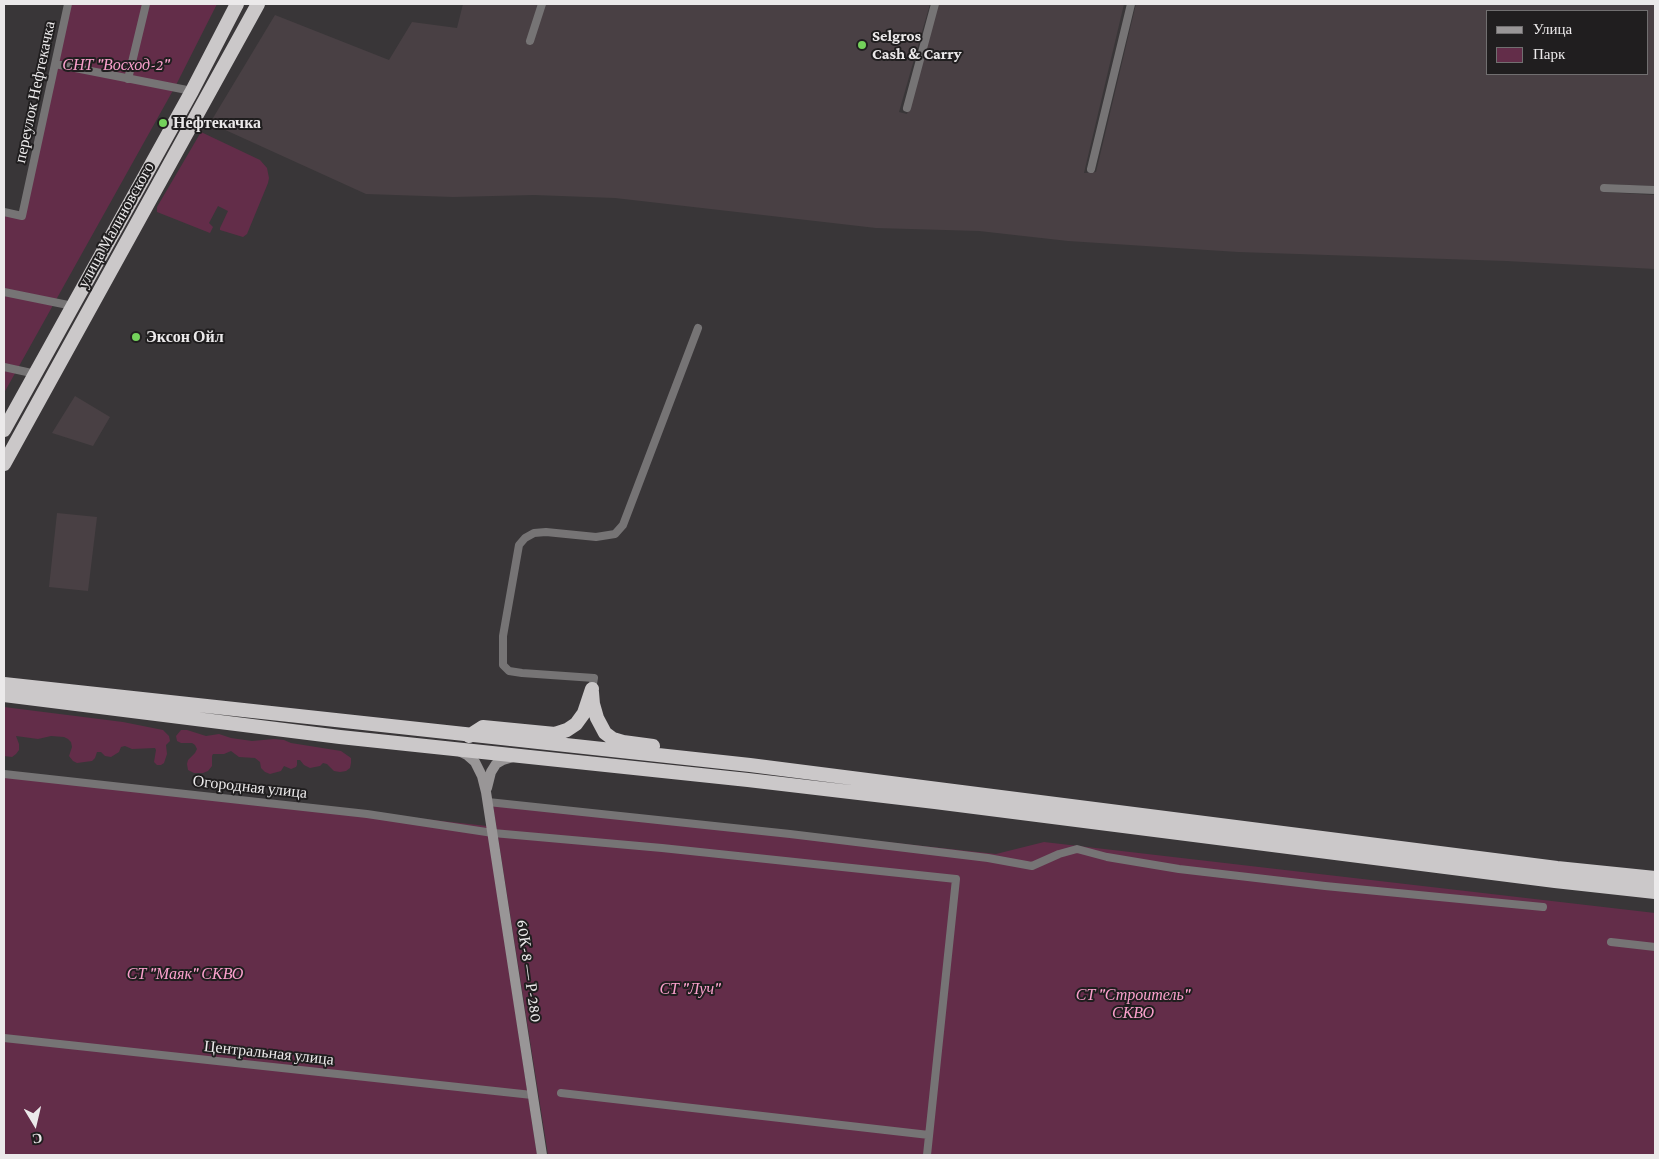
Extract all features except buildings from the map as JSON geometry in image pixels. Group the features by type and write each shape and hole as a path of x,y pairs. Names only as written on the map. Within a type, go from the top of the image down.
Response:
{"highway":[{"name":"улица Малиновского","path":"4,430 192,91 237,4"},
{"name":"улица Малиновского","path":"4,464 258,4"},
{"path":"4,684 693,759 1557,868 1655,878"},
{"path":"469,736 483,728 555,734 566,730 576,724 584,713 592,689"},
{"path":"592,689 593,704 597,718 605,733 613,739 623,742 690,750 693,759 690,761 692,767 685,774"},
{"path":"4,695 340,737 519,755 935,802 1655,892"},
{"path":"340,737 338,732 339,725 342,722"}],"street":[{"name":"переулок Нефтекачка","path":"4,212 22,216 68,4"},
{"path":"128,79 146,4"},
{"path":"530,41 542,4"},
{"path":"906,108 935,4"},
{"path":"1091,169 1131,4"},
{"path":"55,64 192,91"},
{"path":"1604,188 1655,190"},
{"path":"4,292 73,306"},
{"path":"592,689 594,678 522,673 509,671 502,665 503,636 516,554 519,545 525,538 534,534 546,532 596,538 615,534 622,525 698,328"},
{"path":"4,367 36,374"},
{"name":"60К-8 — Р-280","path":"453,748 467,755 475,762 482,776 487,797 542,1155"},
{"name":"60К-8 — Р-280","path":"487,797 491,772 496,764 502,760 519,755"},
{"name":"Огородная улица","path":"4,774 368,814 493,833 662,848 956,879 929,1135"},
{"path":"487,797 988,858 1032,866 1059,854 1077,849 1107,857 1179,869 1353,889 1543,907"},
{"path":"1611,942 1655,946"},
{"name":"Центральная улица","path":"4,1038 532,1095"},
{"path":"561,1094 929,1135 927,1155"}],"shaded area":[{"path":"463,4 930,4 899,112 907,114 938,4 1124,4 1084,173 1096,172 1136,4 1655,4 1655,186 1605,184 1602,192 1655,195 1655,269 1506,261 1238,252 1068,241 979,231 876,228 615,198 534,195 453,197 366,194 210,123 275,15 389,60 412,22 457,28"},
{"path":"75,396 110,417 93,446 52,433"},
{"path":"57,513 97,517 88,591 49,587"}],"green space":[{"name":"СНТ \"Восход-2\"","path":"66,4 217,4 176,85 4,393 4,210 20,213"},
{"path":"201,132 260,160 267,168 268,183 247,234 243,237 220,230 228,211 218,206 209,223 213,227 210,233 157,212 157,207"},
{"path":"4,707 123,722 163,730 169,736 170,741 166,745 167,754 164,763 157,765 154,762 155,748 132,749 125,746 121,747 119,752 111,757 97,752 92,761 77,763 69,756 72,747 71,742 64,737 51,736 38,739 16,736 19,750 12,757 4,756"},
{"path":"181,730 206,736 219,734 252,741 284,740 291,743 341,751 351,758 350,768 346,771 334,771 327,764 323,763 320,766 310,768 300,760 297,760 296,767 291,769 284,766 281,771 270,774 261,768 260,762 255,758 239,757 231,751 224,754 213,754 212,766 208,771 194,773 188,770 187,764 197,749 192,743 177,741 176,736"},
{"name":"СТ \"Маяк\" СКВО","path":"4,772 487,826 537,1155 4,1155"},
{"path":"492,799 996,854 1044,842 1655,913 1655,1155 548,1155"}],"place":[{"name":"Selgros Cash & Carry","path":"862,45"},
{"name":"Нефтекачка","path":"163,123"},
{"name":"Эксон Ойл","path":"136,337"}],"park label":[{"name":"СТ \"Луч\"","path":"690,989"},
{"name":"СТ \"Строитель\" СКВО","path":"1133,1004"}]}
